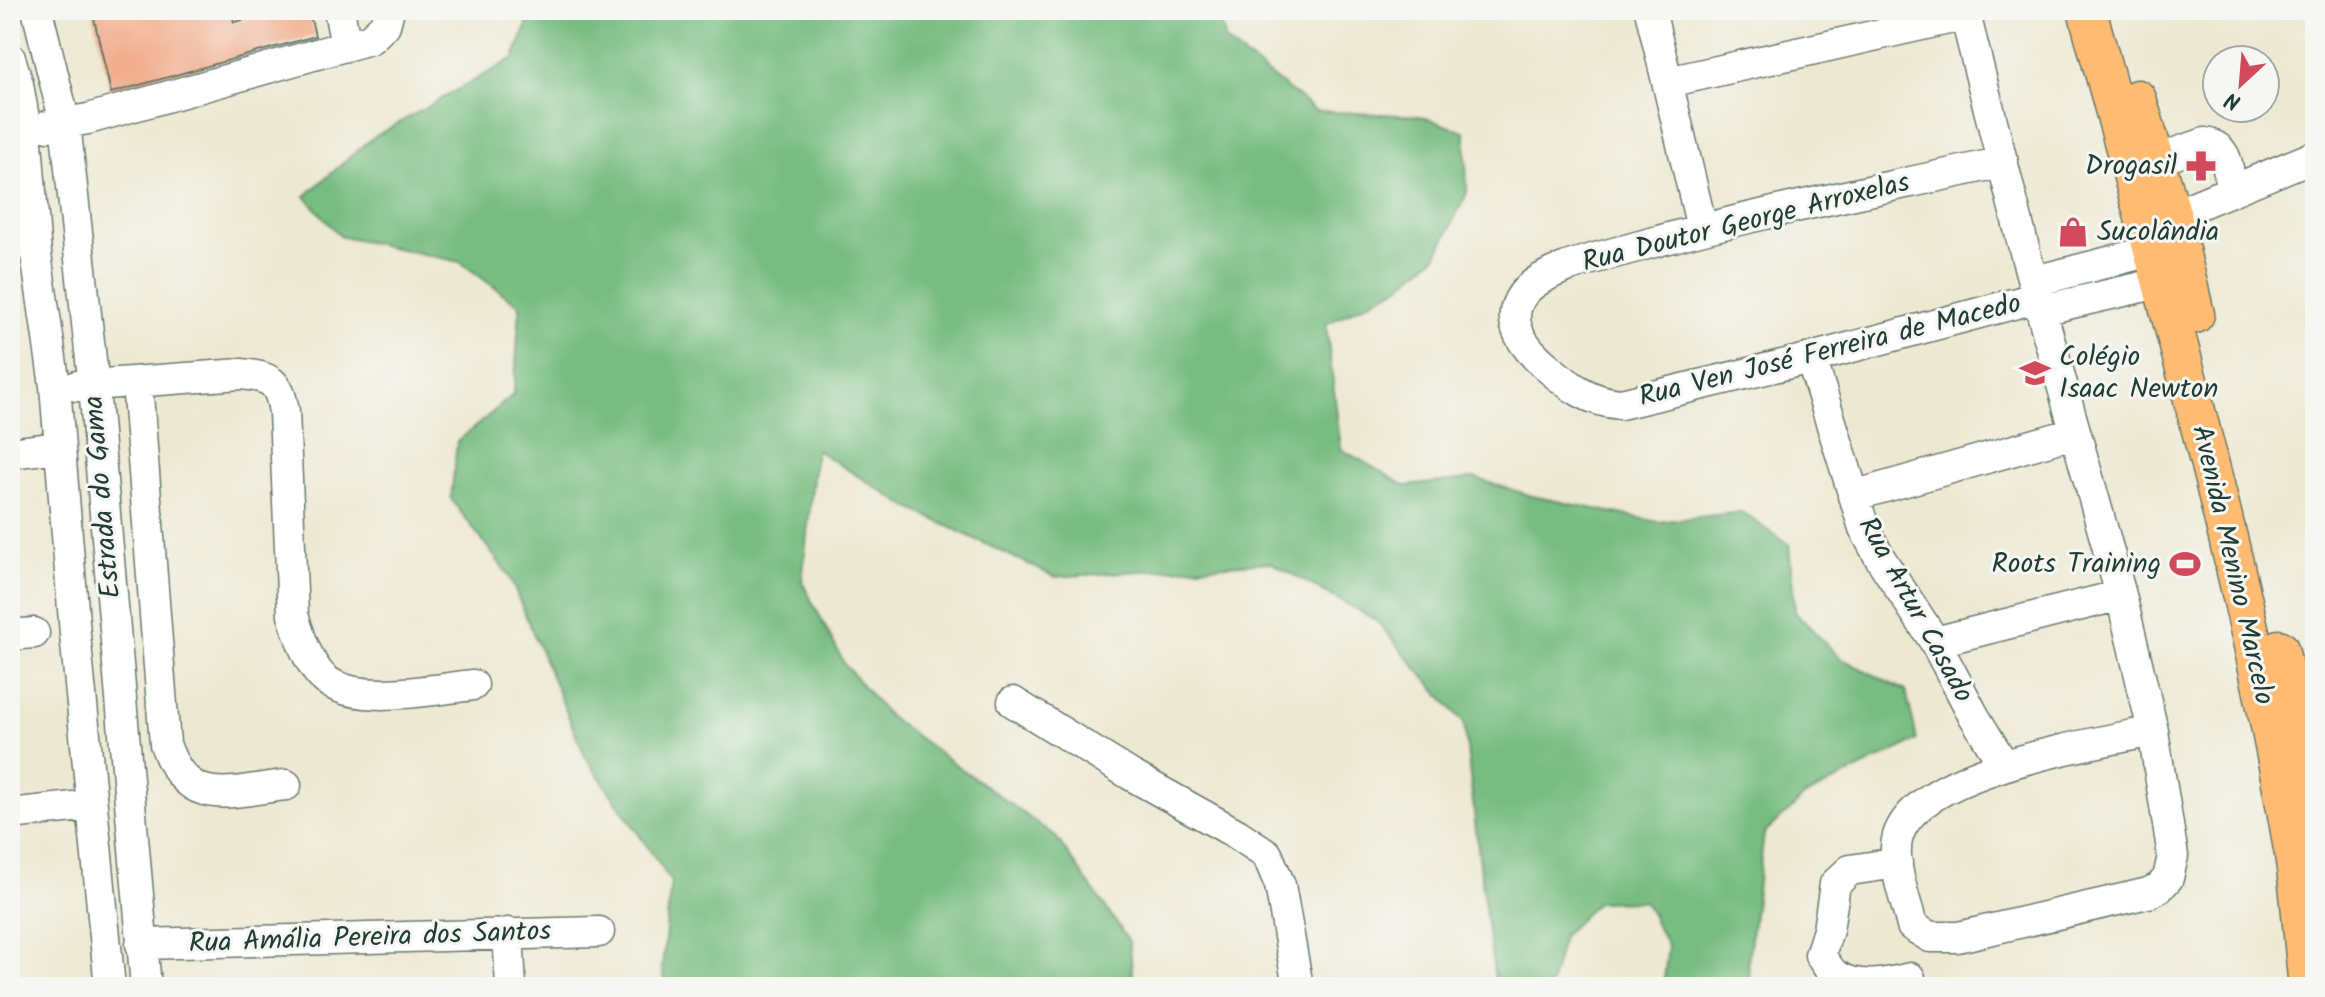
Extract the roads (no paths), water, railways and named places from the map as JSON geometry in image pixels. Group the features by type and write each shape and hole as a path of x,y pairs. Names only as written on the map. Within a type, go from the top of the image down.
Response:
{"main road":[{"name":"Avenida Menino Marcelo","path":"2087,10 2163,250 2294,709 2315,826"},
{"name":"Avenida Menino Marcelo","path":"2110,10 2155,160 2163,250 2196,411 2255,652 2294,857 2308,987"}],"street":[{"name":"Estrada do Gama","path":"37,10 77,121 114,384 141,944 146,987"},
{"path":"339,10 346,46"},
{"path":"26,130 77,121 370,39 380,33 389,10"},
{"path":"1650,10 1702,228"},
{"path":"1668,82 1965,12 2074,433 2121,595 2153,731 2173,856 2168,878 2159,888 2148,893 1958,937 1930,937 1912,926 1898,849 1906,819 1926,801 1947,787 2004,765 2153,731"},
{"name":"Estrada do Gama","path":"10,58 26,130 23,255 55,386 35,450 75,634 110,987"},
{"path":"2155,160 2205,143 2214,144 2226,155 2231,191"},
{"name":"Rua Ven José Ferreira de Macedo","path":"1621,404 1811,358 2039,296 2163,250 2231,191 2315,156"},
{"name":"Rua Doutor George Arroxelas","path":"1621,404 1603,403 1581,393 1522,344 1515,328 1516,312 1522,295 1535,283 1560,269 1702,228 2003,162"},
{"name":"Rua Artur Casado","path":"1811,358 1864,528 1935,642 2004,765"},
{"path":"55,386 241,374 261,376 276,385 284,412 293,615 302,642 319,674 336,687 357,693 397,693 473,685"},
{"path":"114,384 165,744 172,765 189,785 206,791 286,785"},
{"path":"1853,496 2074,433"},
{"path":"1935,642 2121,595"},
{"path":"1013,702 1267,854 1280,885 1298,987"},
{"path":"10,814 92,805"},
{"path":"1898,849 1850,870 1835,884 1828,930 1820,955 1835,975 1858,983 1883,984 1910,978"},
{"name":"Rua Amália Pereira dos Santos","path":"141,944 599,932"},
{"path":"508,933 511,987"}],"place":[{"name":"Drogasil","path":"2201,166"},
{"name":"Sucolândia","path":"2073,232"},
{"name":"Colégio Isaac Newton","path":"2035,373"},
{"name":"Roots Training","path":"2185,564"}]}
